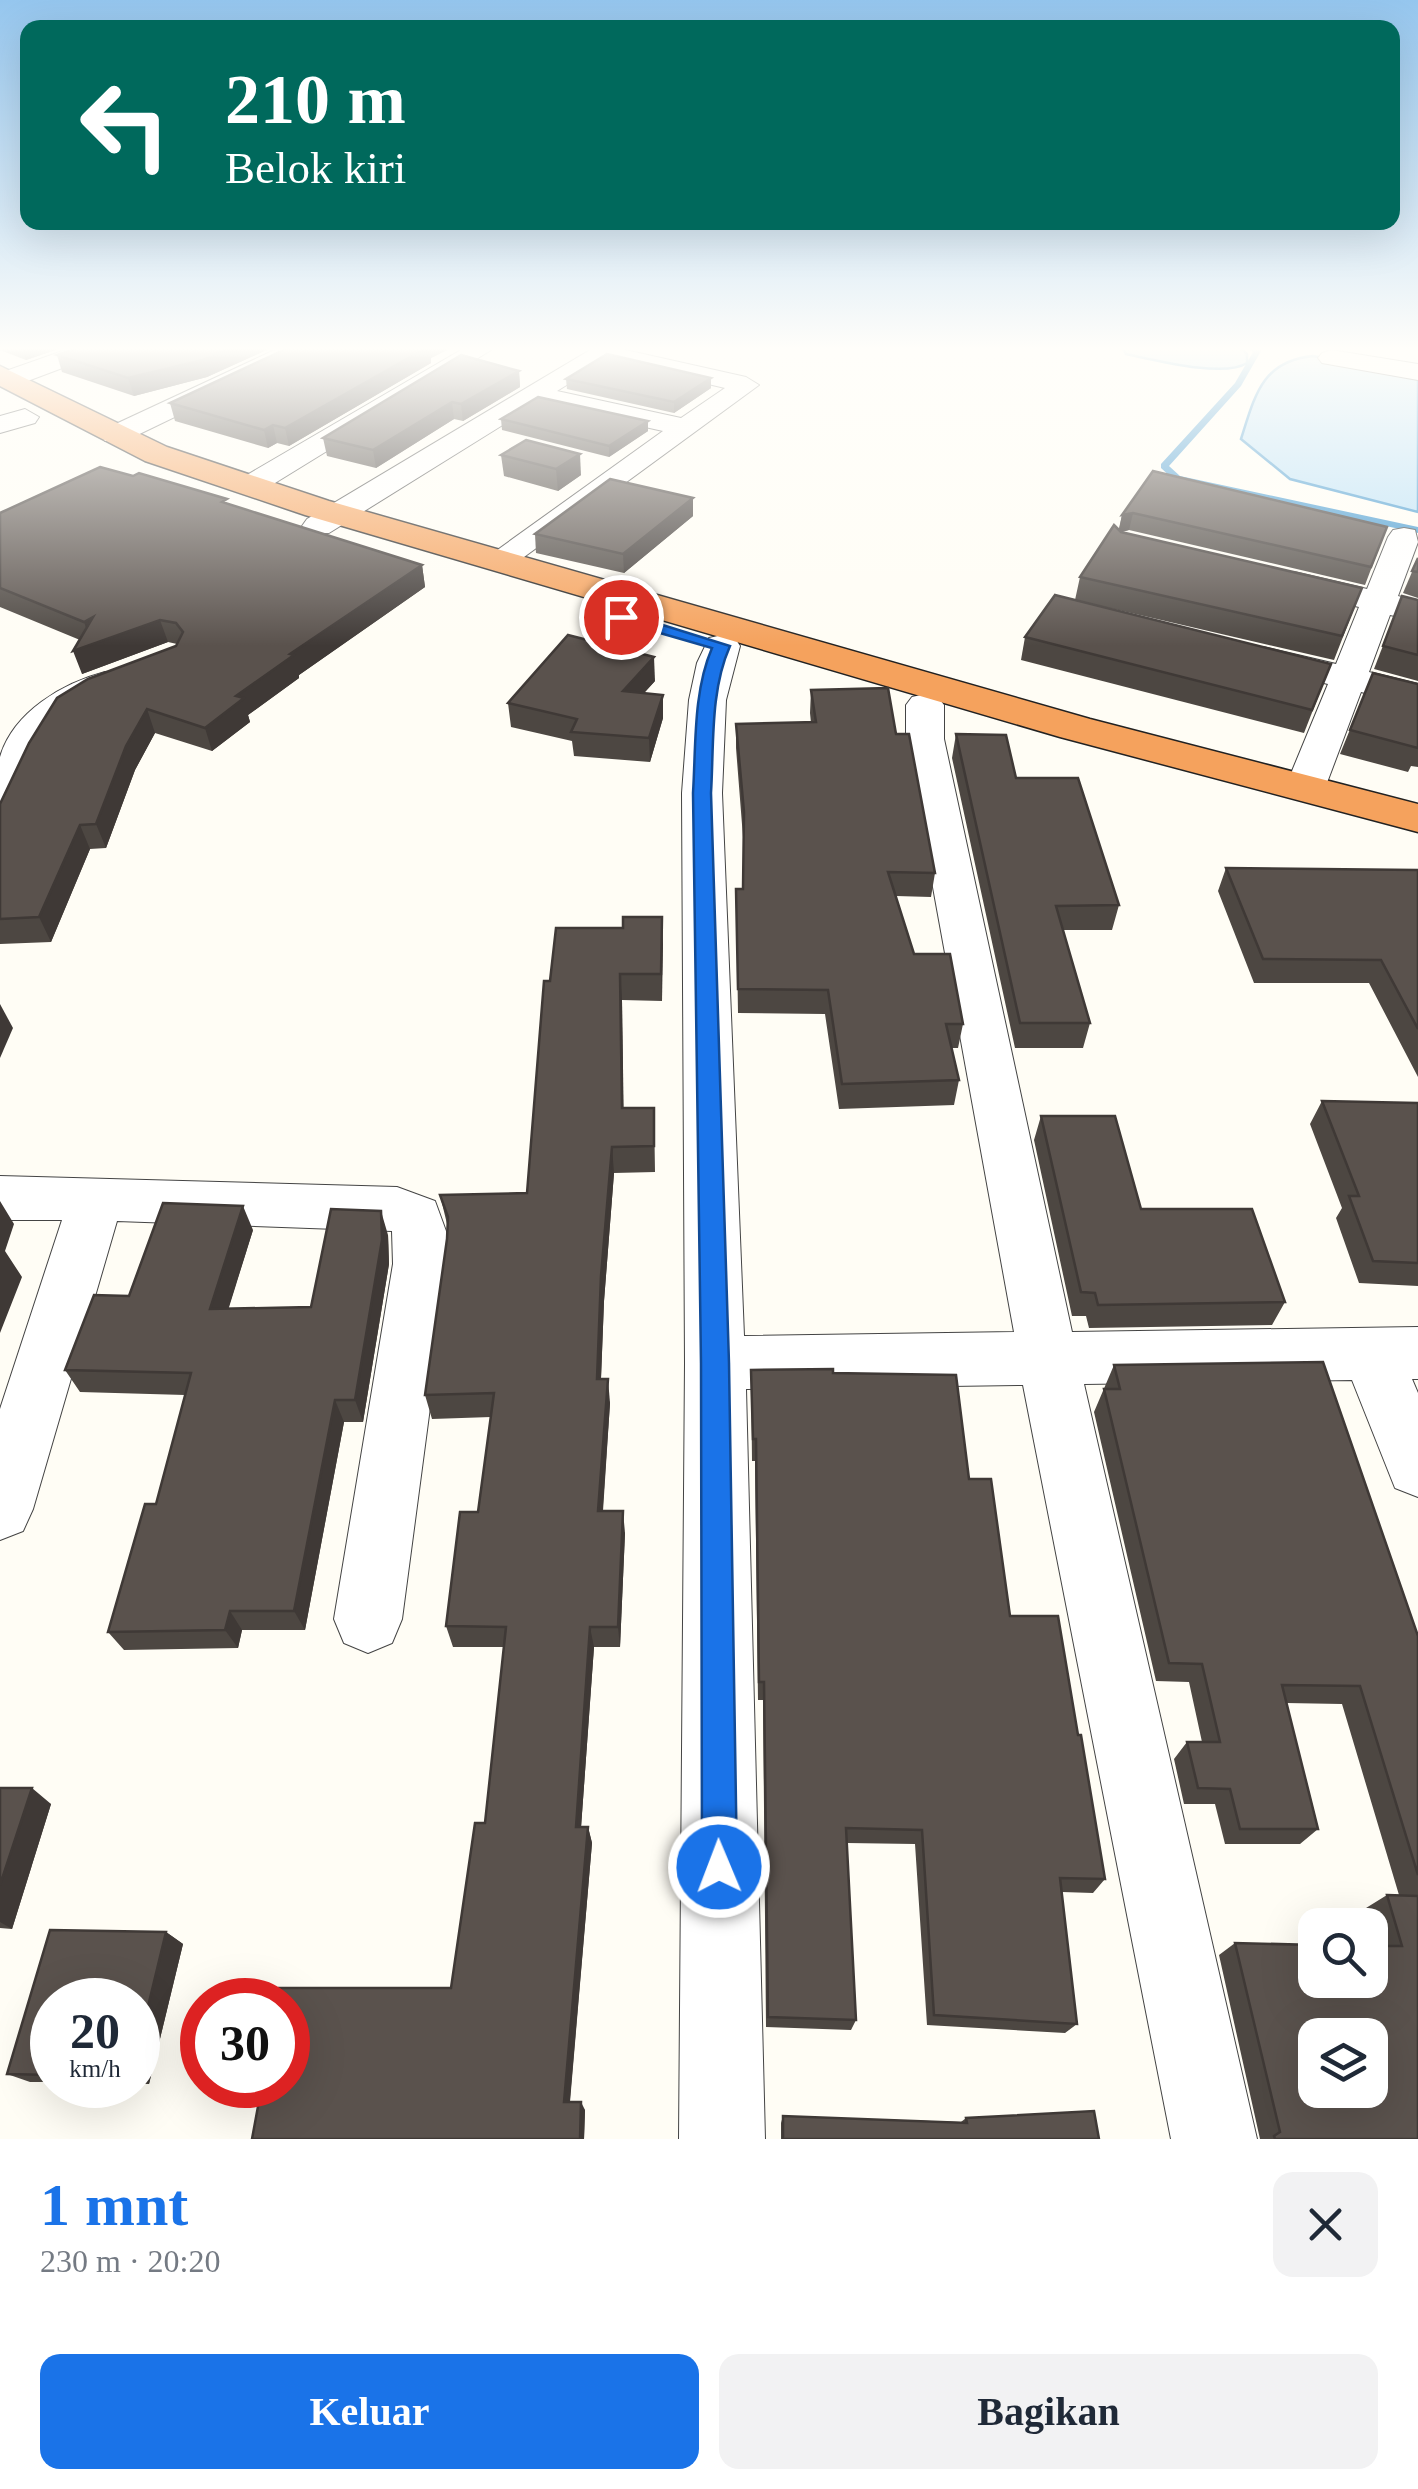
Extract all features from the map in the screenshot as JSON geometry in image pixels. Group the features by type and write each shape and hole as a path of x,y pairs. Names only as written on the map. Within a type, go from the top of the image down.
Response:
{"highway":[{"path":"90,447 120,464 498,561 732,631 1418,818"},
{"path":"141,447 252,485 327,520 722,646 1418,840"}],"street":[{"path":"252,485 315,447"},
{"path":"327,520 445,447"},
{"path":"498,561 660,447"},
{"path":"590,464 624,473"},
{"path":"342,468 388,480"},
{"path":"1305,788 1378,602 1411,538 1367,528"},
{"path":"1263,575 1418,611"},
{"path":"722,646 713,664 702,793 715,1363 722,2139"},
{"path":"1232,651 1418,695"},
{"path":"0,792 40,722 63,703 133,674"},
{"path":"925,705 923,727 1048,1357 1214,2139"},
{"path":"0,1198 383,1208 416,1217 422,1242 421,1264 368,1619"},
{"path":"0,1509 96,1198"},
{"path":"715,1363 1394,1353 1418,1467"}],"water":[{"path":"1251,447 1418,447 1418,512 1290,479"}],"building":[{"path":"515,447 552,447 580,454 556,469 501,455"},
{"path":"100,467 133,476 139,473 227,499 222,502 422,565 290,654 294,655 236,696 244,698 205,728 147,709 126,746 96,824 80,825 39,917 0,919 0,804 29,743 57,698 88,679 176,646 183,632 176,623 160,620 73,651 93,617 84,622 0,588 0,513"},
{"path":"1153,471 1387,527 1371,567 1133,513 1122,515"},
{"path":"610,479 693,498 623,554 535,534"},
{"path":"1114,525 1121,532 1362,588 1342,636 1080,577"},
{"path":"1055,595 1331,664 1312,710 1025,637"},
{"path":"1402,596 1418,600 1418,655 1383,646"},
{"path":"568,635 654,657 623,691 663,695 649,738 571,732 577,719 508,703"},
{"path":"1373,673 1418,684 1418,748 1350,730"},
{"path":"888,688 896,734 909,734 935,873 888,872 914,954 950,954 963,1024 946,1024 959,1080 842,1084 828,990 738,989 736,889 743,889 744,812 736,724 816,722 811,690"},
{"path":"956,734 1006,735 1016,778 1078,778 1119,905 1056,906 1090,1023 1020,1023"},
{"path":"1226,868 1418,870 1418,1029 1381,960 1263,959"},
{"path":"623,917 662,917 661,974 620,974 622,1108 654,1108 654,1146 612,1147 601,1276 597,1379 608,1379 598,1511 623,1511 618,1627 590,1627 576,1827 588,1827 564,2102 581,2102 580,2139 252,2139 258,2108 310,2108 310,1988 451,1988 475,1823 485,1823 506,1627 446,1626 460,1512 478,1512 494,1393 425,1395 447,1239 448,1217 440,1195 527,1193 544,981 550,981 556,928 623,928"},
{"path":"1322,1101 1418,1103 1418,1263 1373,1261 1349,1196 1359,1196"},
{"path":"1041,1116 1115,1116 1141,1209 1252,1209 1285,1302 1098,1305 1095,1293 1081,1292"},
{"path":"163,1203 243,1206 210,1309 311,1307 331,1209 381,1211 382,1240 355,1400 335,1400 294,1611 230,1611 225,1630 108,1632 145,1504 156,1504 191,1373 65,1370 94,1295 129,1296"},
{"path":"1323,1362 1418,1636 1418,1875 1360,1686 1282,1685 1318,1829 1240,1829 1230,1789 1198,1788 1187,1742 1220,1742 1202,1664 1169,1663 1104,1389 1120,1389 1114,1365"},
{"path":"833,1369 833,1373 956,1375 969,1479 991,1479 1010,1616 1058,1616 1105,1879 1060,1878 1077,2024 934,2015 922,1830 846,1828 856,2020 768,2017 764,1682 759,1682 756,1439 751,1370"},
{"path":"0,1788 32,1788 0,1885"},
{"path":"1387,1895 1418,1896 1418,2139 1275,2139 1280,2132 1235,1943 1298,1945 1298,1998 1388,1998 1388,1946 1402,1946"},
{"path":"50,1930 166,1932 155,1978 36,1978"},
{"path":"30,1997 30,2075 7,2074"},
{"path":"1094,2111 1099,2139 783,2139 783,2116 967,2123 966,2118"}],"waterway":[{"path":"1181,447 1164,466 1177,478 1418,530"}],"route":[{"path":"621,617 722,646 713,664 702,793 715,1363 719,1867"}]}
